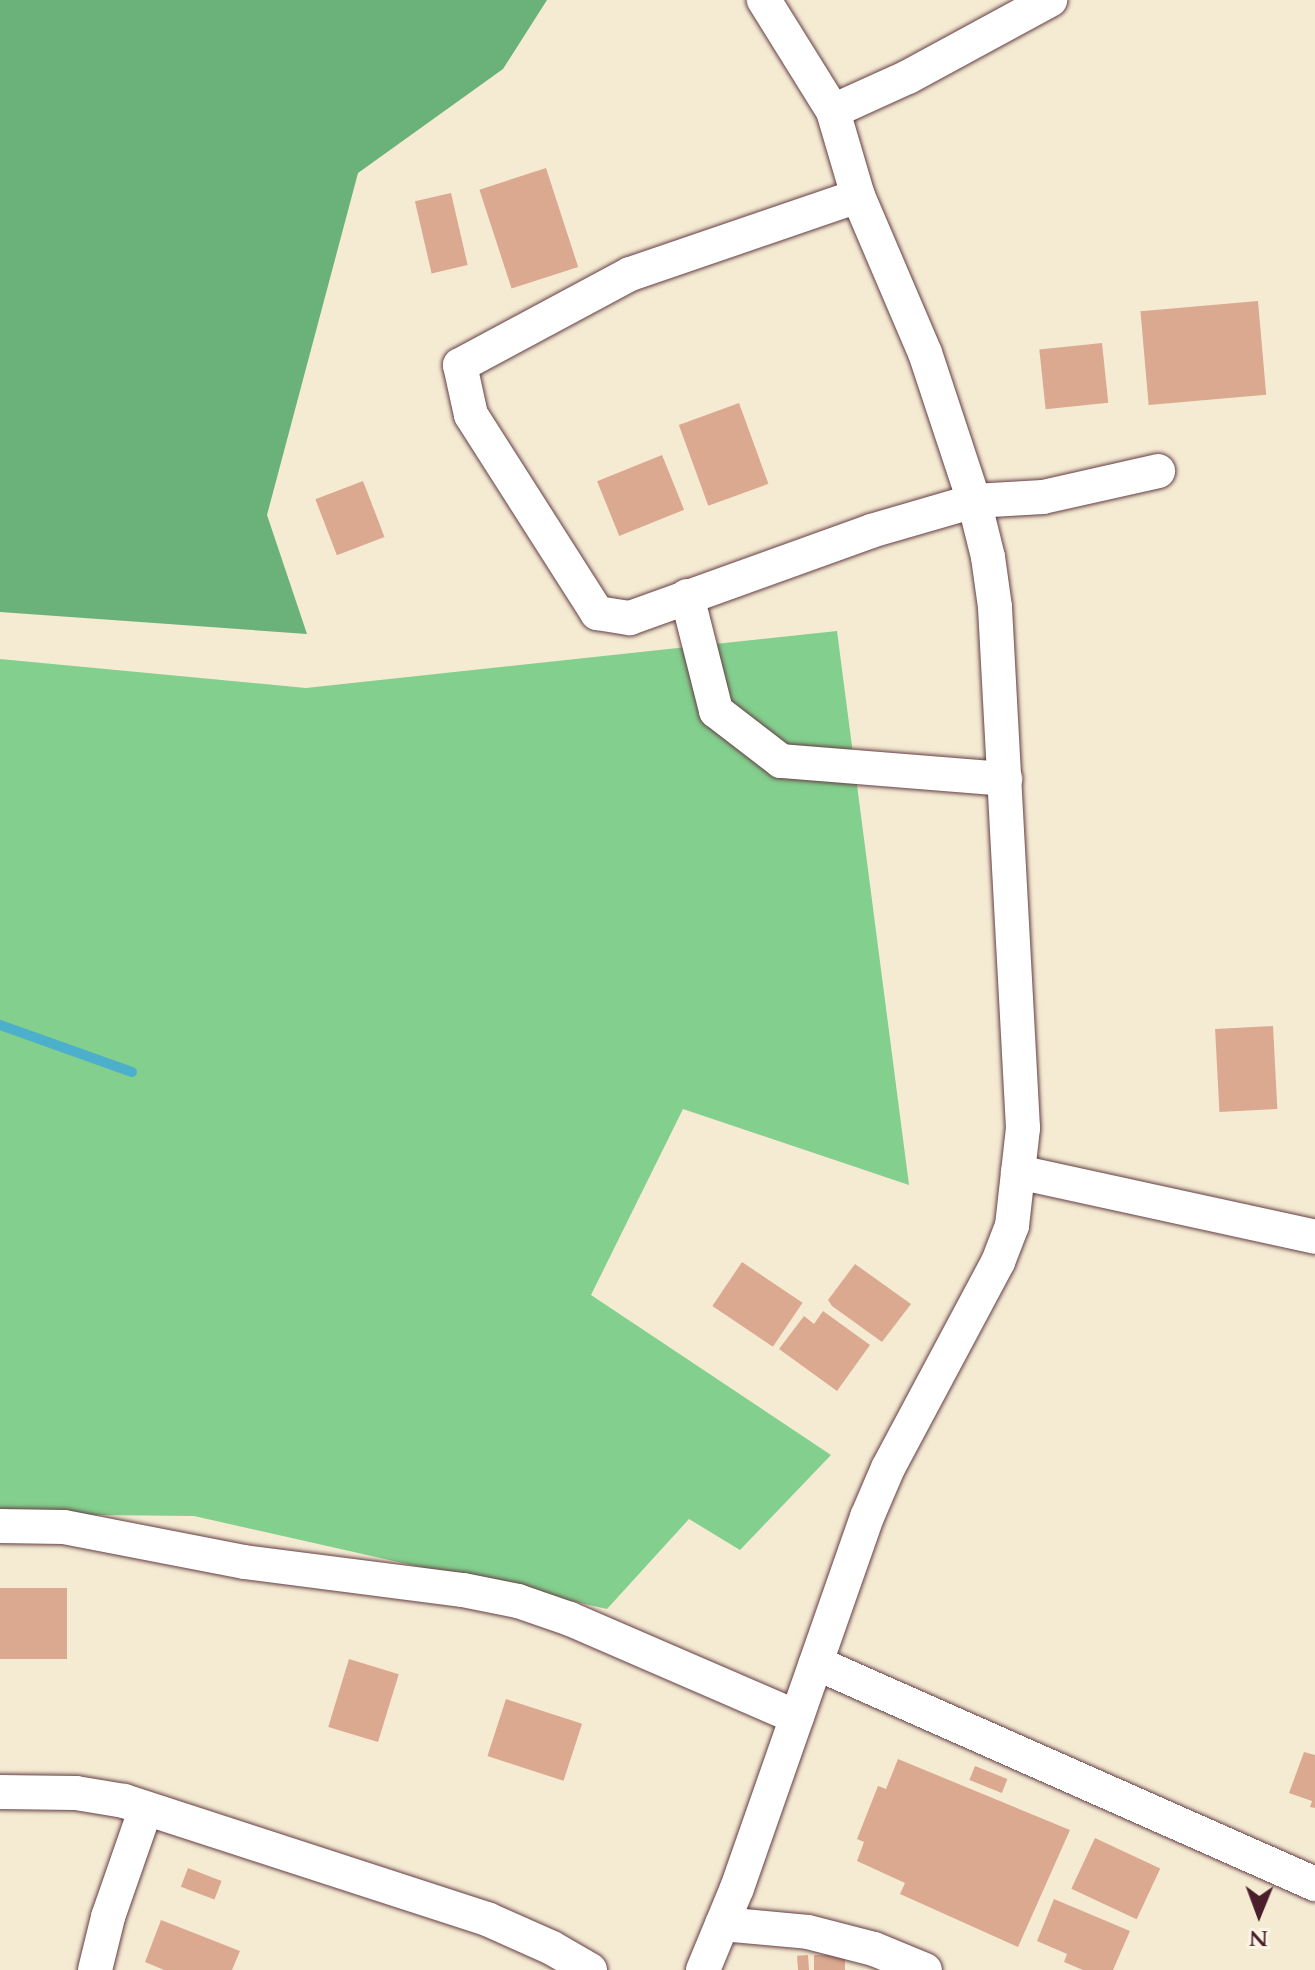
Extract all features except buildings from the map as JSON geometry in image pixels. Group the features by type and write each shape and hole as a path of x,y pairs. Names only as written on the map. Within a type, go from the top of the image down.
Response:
{"street":[{"path":"703,1970 867,1517 888,1468 998,1262 1012,1226 1023,1128 995,607 988,557 974,501 925,353 858,196 833,111 764,0"},
{"path":"833,111 908,77 1050,0"},
{"path":"858,196 630,274 460,365 471,415 597,613 630,618 871,531 974,501 1043,497 1158,471"},
{"path":"687,596 716,711 781,761 1005,779"},
{"path":"1018,1172 1315,1237"},
{"path":"0,1526 64,1527 244,1562 463,1590 518,1601 570,1619 797,1717"},
{"path":"816,1663 1315,1884"},
{"path":"0,1792 76,1793 146,1808 487,1919 552,1948 590,1970"},
{"path":"95,1970 108,1917 146,1808"},
{"path":"722,1924 808,1932 874,1949 925,1970"}],"green space":[{"path":"0,0 547,0 503,69 358,173 267,515 307,634 0,612"},
{"path":"837,631 909,1185 683,1109 591,1295 831,1455 740,1550 689,1519 607,1609 194,1516 0,1514 0,659 306,688"}],"waterway":[{"path":"0,1025 132,1072"}]}
